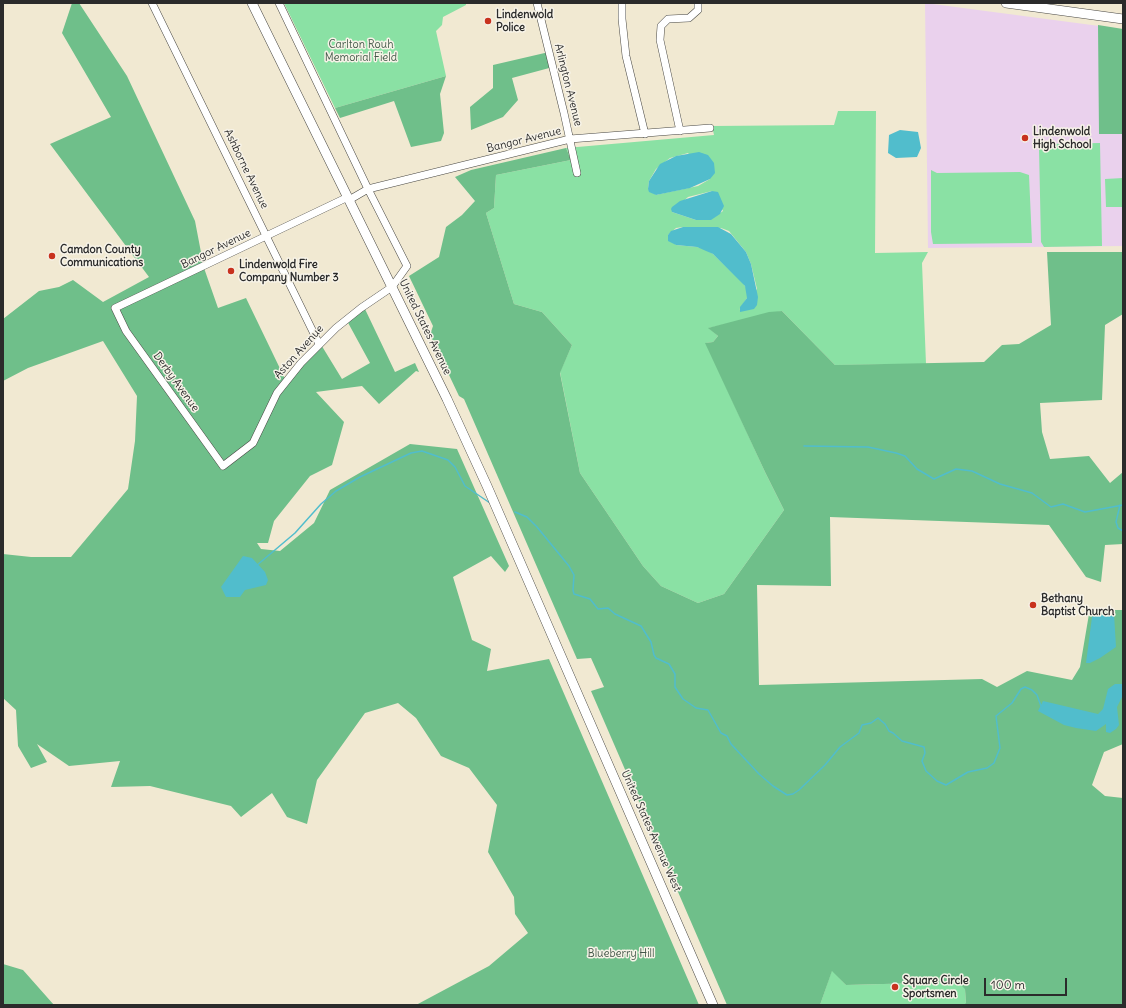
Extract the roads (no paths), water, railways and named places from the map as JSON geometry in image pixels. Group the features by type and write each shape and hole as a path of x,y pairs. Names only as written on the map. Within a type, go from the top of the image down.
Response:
{"street":[{"name":"Ashborne Avenue","path":"152,3 319,344"},
{"name":"United States Avenue","path":"252,3 447,399 488,486 566,666"},
{"path":"258,3 261,21"},
{"name":"United States Avenue","path":"279,3 368,189 407,266"},
{"name":"Arlington Avenue","path":"537,3 577,174"},
{"path":"622,3 622,19 626,56 645,134"},
{"path":"680,131 660,40 661,26 668,19 689,18 698,10 698,3"},
{"path":"1006,3 1123,19"},
{"name":"Bangor Avenue","path":"115,308 368,189 570,139 710,128"},
{"name":"Aston Avenue","path":"223,466 253,443 277,393 289,377 319,344 361,308 392,287 407,266"},
{"name":"Derby Avenue","path":"115,308 126,332 223,466"},
{"name":"United States Avenue West","path":"566,666 713,1005"}],"water":[{"path":"900,130 918,132 921,148 917,157 896,158 888,153 889,135"},
{"path":"699,152 708,155 714,163 715,173 710,179 690,188 656,195 649,192 649,181 660,164 676,156"},
{"path":"712,191 718,192 724,206 720,214 711,220 696,220 672,212 672,207 680,201"},
{"path":"683,227 718,227 731,234 746,252 751,264 758,297 757,305 754,309 740,312 740,307 747,298 745,286 713,254 697,247 676,245 668,241 668,235 671,231"},
{"path":"243,556 252,558 265,572 268,580 266,585 245,590 240,597 226,597 221,587"},
{"path":"1114,614 1116,647 1100,658 1090,663 1086,663 1092,617 1095,615"},
{"path":"1115,684 1123,684 1123,695 1117,707 1119,725 1110,733 1106,732 1106,724 1096,731 1076,728 1064,725 1038,711 1043,701 1098,714 1103,709 1108,689"}],"waterway":[{"path":"804,446 868,447 896,453 905,456 917,469 934,479 956,469 972,471 1000,484 1032,493 1051,507 1063,504 1085,512 1123,505"},
{"path":"256,566 295,533 321,504 336,491 360,477 411,453 422,451 448,460 455,467 465,486 490,503"},
{"path":"1120,505 1116,522 1118,528 1123,531"},
{"path":"515,512 527,517 569,566 574,575 574,594 590,599 598,609 608,608 615,614 641,626 651,642 656,658 669,664 675,674 675,687 683,699 696,708 708,710 721,733 727,736 731,744 759,774 787,795 793,794 799,790 825,765 840,747 859,733 862,725 871,723 878,718 885,724 889,731 902,741 924,747 925,753 922,761 926,771 937,781 946,785 968,772 987,768 994,763 1000,748 996,716 1012,703 1021,689 1025,687 1032,690 1037,695 1041,706"}],"place":[{"name":"Lindenwold Police","path":"488,21"},
{"name":"Lindenwold High School","path":"1025,138"},
{"name":"Camdon County Communications","path":"52,256"},
{"name":"Lindenwold Fire Company Number 3","path":"231,271"},
{"name":"Bethany Baptist Church","path":"1033,605"},
{"name":"Square Circle Sportsmen","path":"895,987"}],"park label":[{"name":"Carlton Rouh Memorial Field","path":"361,51"},
{"name":"Blueberry Hill","path":"621,954"}]}
